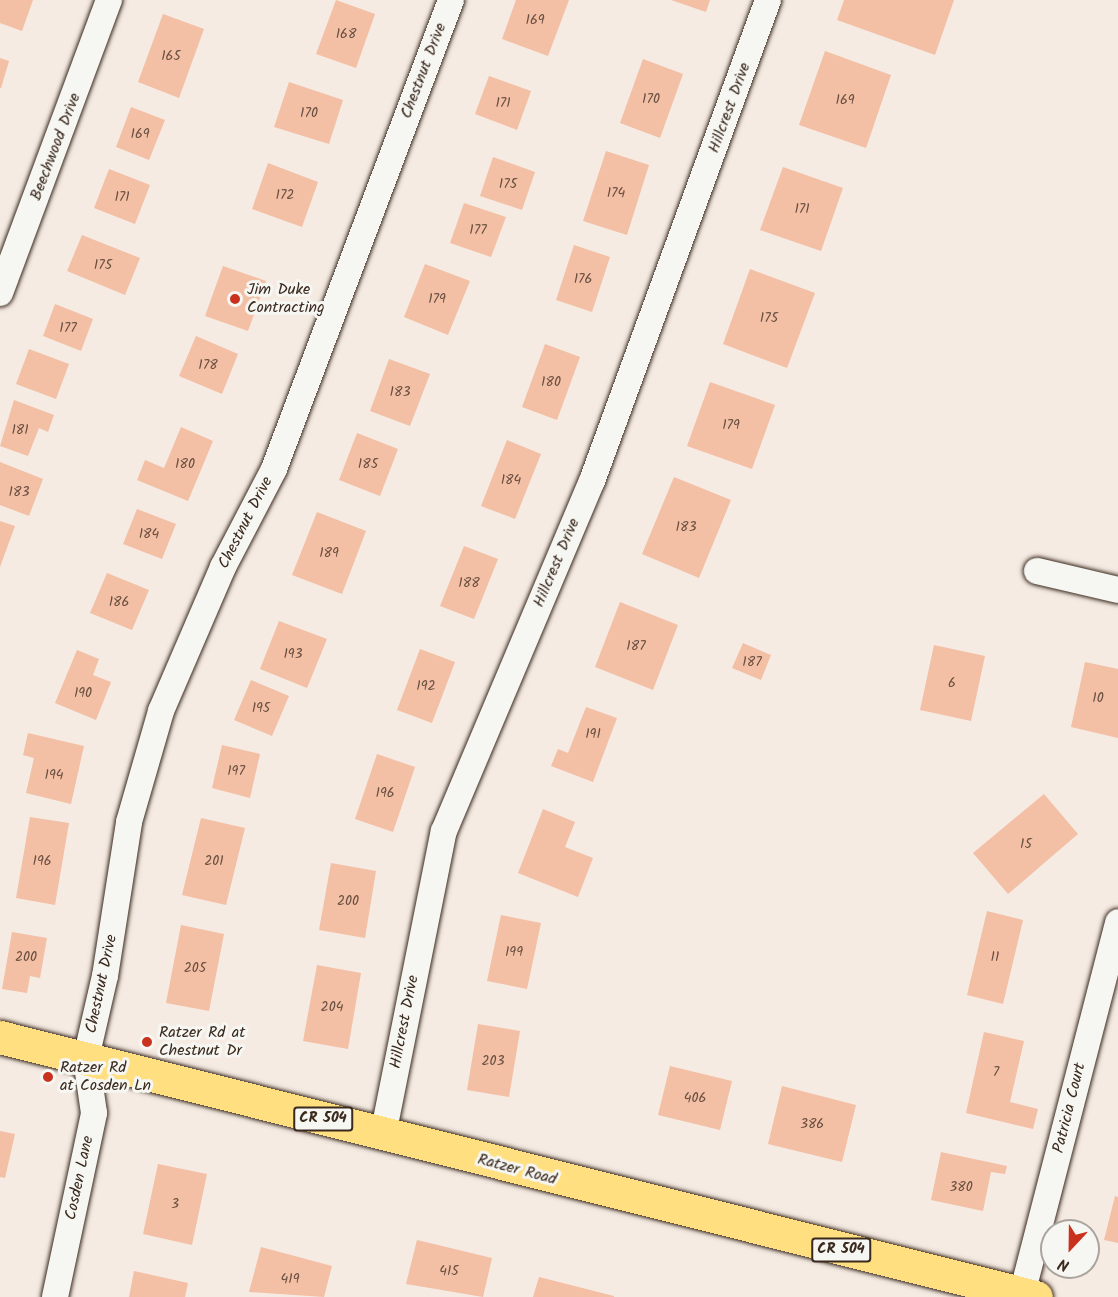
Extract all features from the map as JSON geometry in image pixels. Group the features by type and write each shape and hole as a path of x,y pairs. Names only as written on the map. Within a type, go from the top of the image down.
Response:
{"main road":[{"name":"Ratzer Road","path":"0,1037 383,1135 1029,1295"}],"street":[{"name":"Beechwood Drive","path":"0,293 109,0"},
{"name":"Chestnut Drive","path":"86,1058 105,976 129,822 161,711 223,567 274,469 451,0"},
{"name":"Hillcrest Drive","path":"383,1135 444,831 592,481 768,0"},
{"path":"1037,572 1118,590"},
{"name":"Patricia Court","path":"1029,1295 1118,922"},
{"name":"Cosden Lane","path":"55,1297 94,1113 86,1058"}],"building":[{"path":"0,0 33,0 22,31 0,23"},
{"path":"336,0 375,14 356,68 316,54"},
{"path":"516,0 569,0 548,56 502,39"},
{"path":"671,0 710,0 706,12"},
{"path":"844,0 954,0 935,55 837,20"},
{"path":"163,14 204,29 179,98 138,82"},
{"path":"825,51 891,75 866,148 799,125"},
{"path":"0,58 9,61 1,88 0,88"},
{"path":"643,59 683,74 660,138 620,123"},
{"path":"489,76 531,91 517,130 475,114"},
{"path":"289,82 343,100 329,144 274,127"},
{"path":"131,107 165,120 149,160 116,147"},
{"path":"606,151 649,165 627,235 583,221"},
{"path":"493,157 535,172 522,210 480,196"},
{"path":"268,163 318,182 302,227 252,209"},
{"path":"783,167 843,188 821,251 760,230"},
{"path":"109,169 150,185 135,224 94,208"},
{"path":"464,203 506,217 491,257 450,243"},
{"path":"82,235 140,258 125,295 67,271"},
{"path":"574,245 610,257 592,312 556,300"},
{"path":"425,264 470,281 448,335 404,317"},
{"name":"Jim Duke Contracting","path":"223,266 266,281 248,331 205,316"},
{"path":"750,269 815,293 787,368 723,344"},
{"path":"55,304 93,319 81,351 43,336"},
{"path":"196,336 238,354 222,394 179,376"},
{"path":"545,344 580,357 557,420 522,407"},
{"path":"29,349 69,364 56,399 16,384"},
{"path":"389,359 430,374 410,426 370,411"},
{"path":"710,382 775,405 752,469 687,446"},
{"path":"14,400 54,415 48,432 39,428 28,456 0,446"},
{"path":"181,427 213,441 188,501 137,480 145,460 164,468"},
{"path":"357,433 398,449 380,496 339,480"},
{"path":"507,440 541,454 515,519 481,506"},
{"path":"0,462 43,479 29,516 0,505"},
{"path":"674,477 731,500 699,578 642,554"},
{"path":"137,509 176,524 162,559 123,544"},
{"path":"317,512 366,531 342,594 292,575"},
{"path":"0,521 15,526 0,567"},
{"path":"464,546 498,559 474,619 440,606"},
{"path":"107,573 149,590 132,630 90,613"},
{"path":"620,602 678,625 653,690 595,667"},
{"path":"279,621 327,639 307,688 260,669"},
{"path":"743,643 771,655 761,680 732,668"},
{"path":"934,645 985,656 971,721 920,710"},
{"path":"420,649 455,662 432,723 397,710"},
{"path":"77,650 99,659 93,675 111,682 96,720 55,703"},
{"path":"1085,662 1118,669 1118,738 1071,727"},
{"path":"251,680 289,696 272,736 234,720"},
{"path":"586,707 617,718 593,782 551,766 558,749 568,753"},
{"path":"28,733 84,746 71,804 26,793 34,758 23,755"},
{"path":"222,745 260,754 250,798 212,788"},
{"path":"377,754 415,767 393,832 355,819"},
{"path":"1044,794 1078,834 1008,894 973,853"},
{"path":"543,809 575,822 565,847 593,858 578,897 518,873"},
{"path":"30,817 69,823 55,905 16,898"},
{"path":"201,818 245,828 226,905 182,895"},
{"path":"331,863 376,871 365,938 319,930"},
{"path":"987,911 1023,920 1003,1004 967,995"},
{"path":"501,915 541,923 527,989 487,981"},
{"path":"181,925 224,934 209,1011 166,1003"},
{"path":"12,932 47,938 40,978 30,976 27,993 2,989"},
{"path":"317,965 361,973 348,1049 303,1041"},
{"path":"478,1024 520,1031 509,1097 467,1090"},
{"path":"984,1032 1024,1041 1010,1102 1038,1109 1033,1129 966,1113"},
{"path":"670,1066 732,1081 720,1130 658,1115"},
{"path":"782,1086 856,1105 842,1162 768,1144"},
{"path":"0,1131 15,1134 5,1178 0,1177"},
{"path":"941,1152 1007,1166 1005,1174 991,1172 983,1211 931,1200"},
{"path":"158,1164 207,1174 192,1245 143,1234"},
{"path":"1115,1196 1118,1197 1118,1243 1104,1240"},
{"path":"417,1240 492,1258 483,1297 406,1284"},
{"path":"261,1247 332,1266 324,1297 249,1292"},
{"path":"134,1271 188,1283 185,1297 129,1297"},
{"path":"539,1277 614,1296 614,1297 533,1297"}],"place":[{"name":"Jim Duke Contracting","path":"235,299"},
{"name":"Ratzer Rd at Chestnut Dr","path":"147,1042"},
{"name":"Ratzer Rd at Cosden Ln","path":"48,1077"}]}
